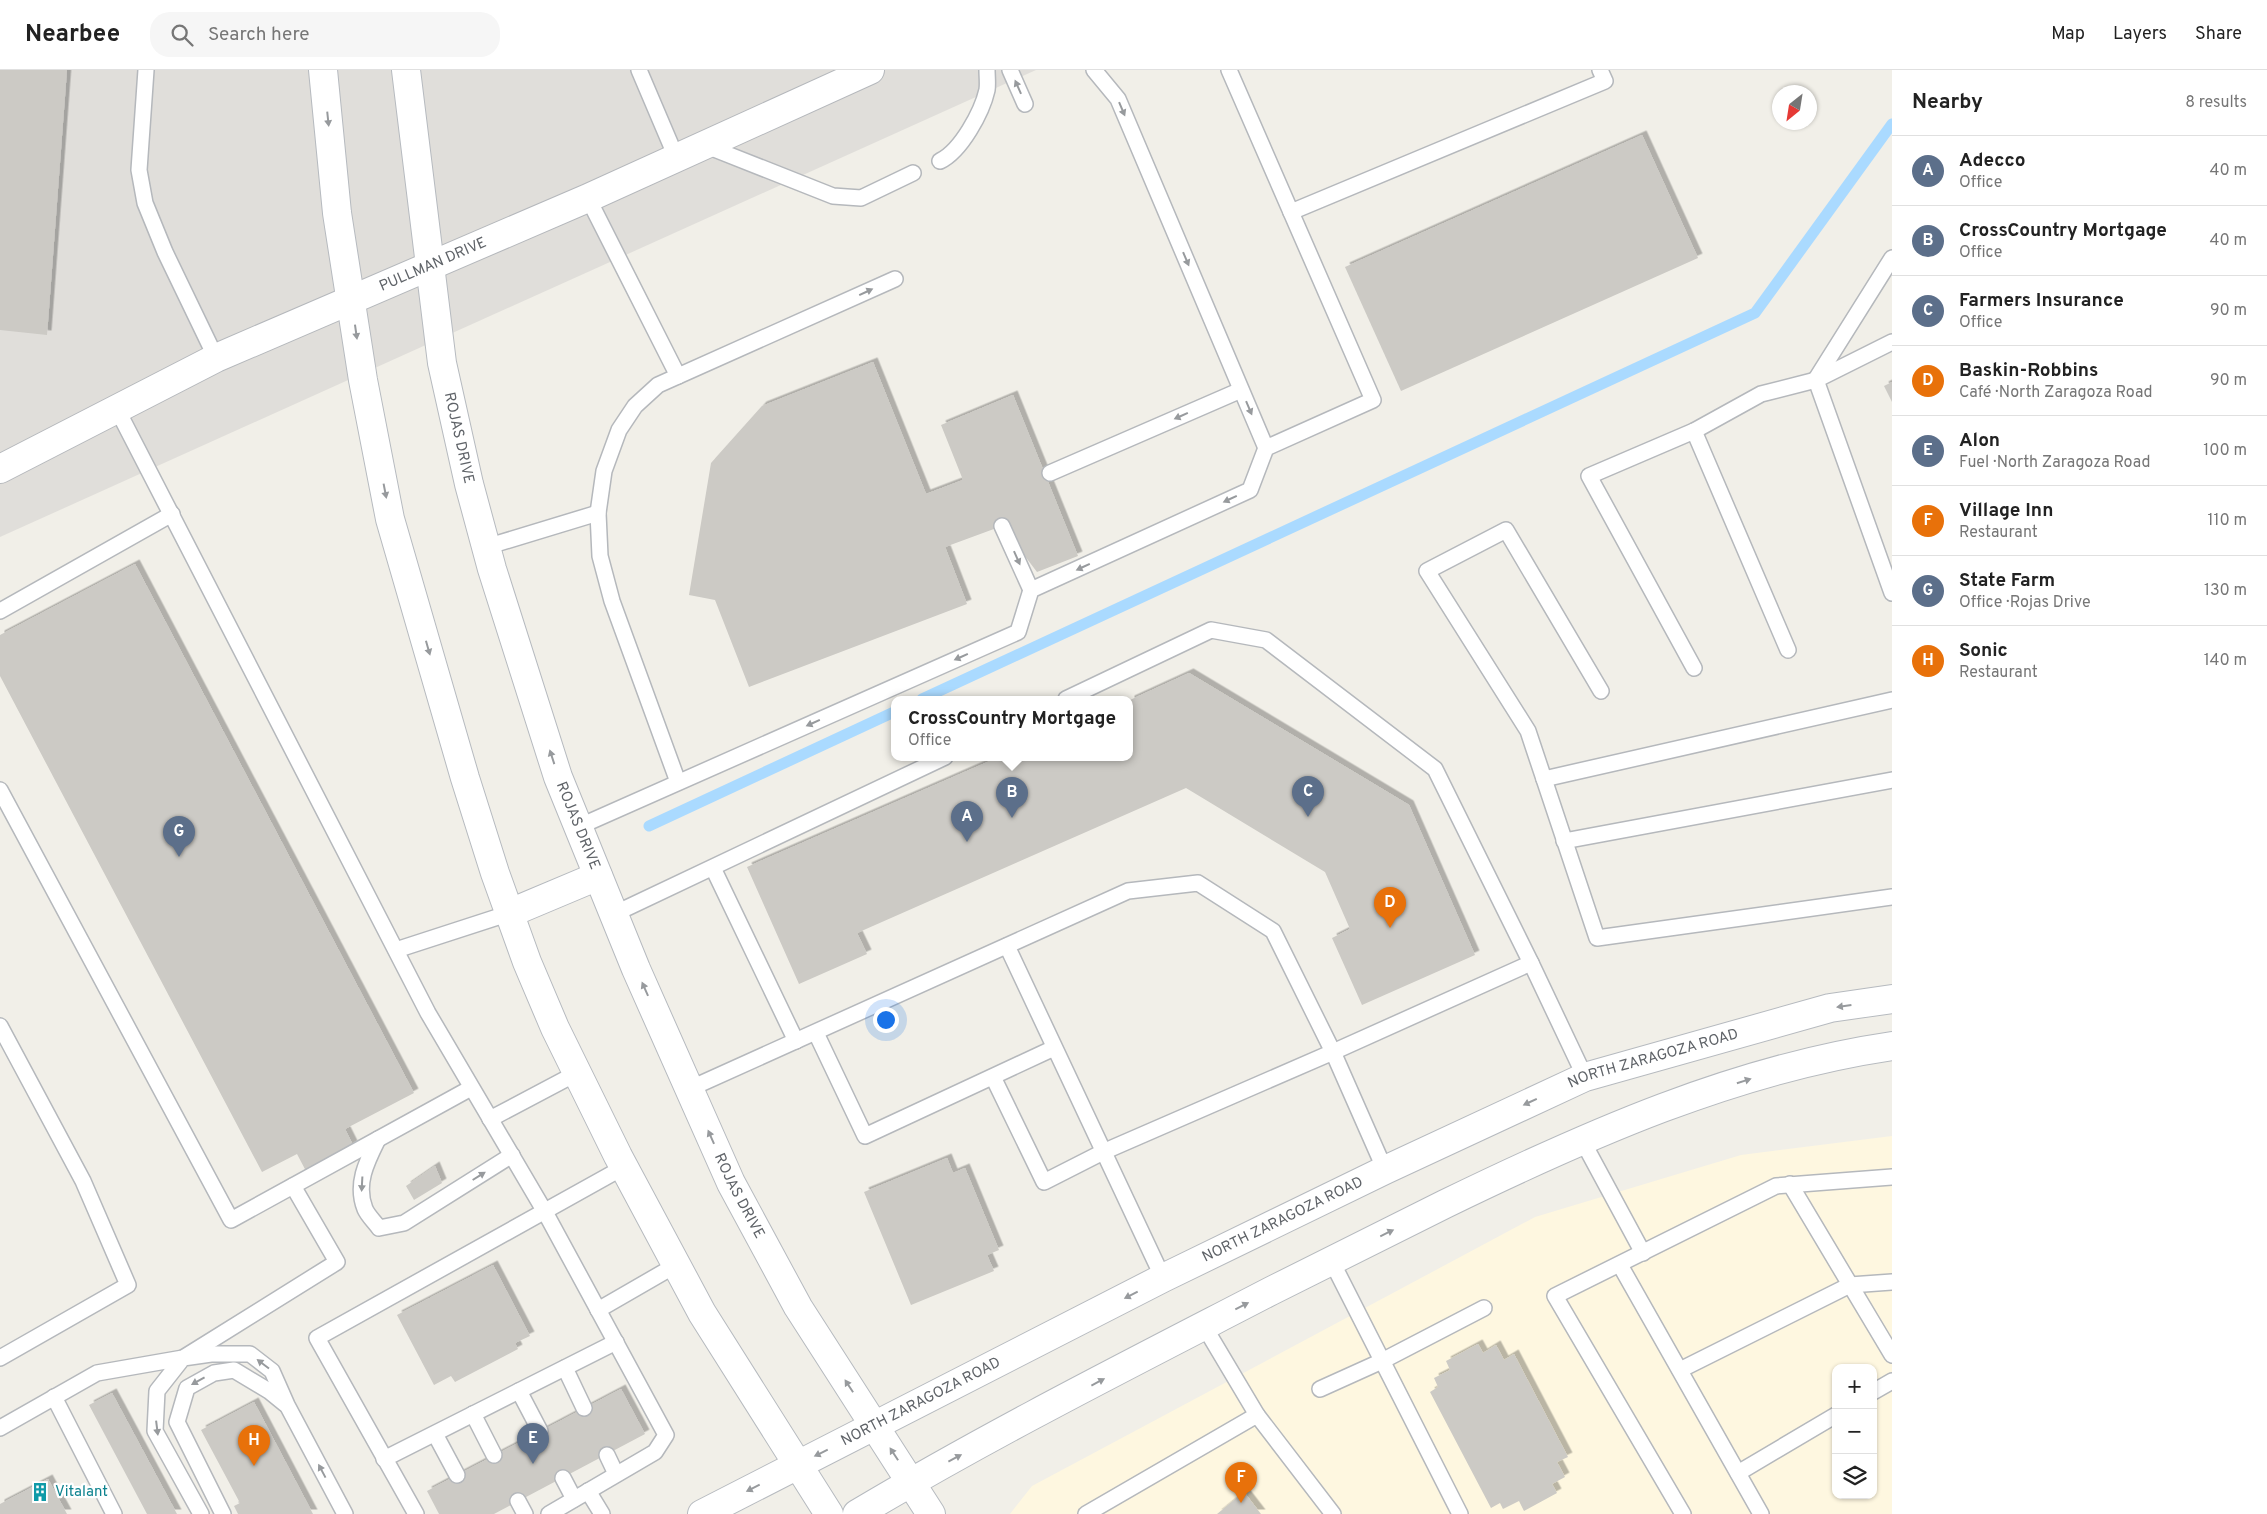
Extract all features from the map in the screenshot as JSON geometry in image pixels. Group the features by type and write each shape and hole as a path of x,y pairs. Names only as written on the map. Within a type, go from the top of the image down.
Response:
{"main road":[{"path":"323,70 337,213 363,380 390,519 465,778 510,913 530,970 577,1073 624,1168 702,1313 796,1465 829,1514"},
{"name":"ROJAS DRIVE","path":"406,70 442,363 469,484 486,546 558,777 614,914 731,1183 798,1307 932,1514"},
{"name":"PULLMAN DRIVE","path":"0,469 216,358 351,298 429,268 588,198 870,70"},
{"path":"510,913 598,876"},
{"name":"NORTH ZARAGOZA ROAD","path":"702,1514 1163,1278 1385,1170 1585,1077 1830,1008 1892,999"},
{"path":"857,1514 912,1481 1204,1326 1331,1260 1546,1155 1658,1109 1772,1072 1892,1046"}],"lane":[{"path":"146,70 139,170 145,203 165,252 216,358"},
{"path":"639,70 676,157"},
{"path":"940,161 949,156 970,129 987,90 987,70"},
{"path":"1010,70 1025,104"},
{"path":"1031,590 1250,490 1266,448 1118,100 1094,70"},
{"path":"1229,70 1373,400 1266,448"},
{"path":"1291,212 1605,81 1600,70"},
{"path":"703,145 833,196 861,198 913,173"},
{"path":"588,198 678,376"},
{"path":"1816,380 1892,258"},
{"path":"678,782 612,601 600,556 598,513 604,471 619,430 635,406 658,385 895,279"},
{"path":"1694,668 1589,476 1694,431 1761,394 1816,380 1892,342"},
{"path":"1816,380 1892,593"},
{"path":"1050,473 1241,390"},
{"path":"118,409 428,1013 545,1212 666,1435 655,1452 548,1514"},
{"path":"1694,431 1788,650"},
{"path":"486,546 598,513"},
{"path":"0,611 172,514"},
{"path":"578,827 1018,632 1031,590 1002,526"},
{"path":"1602,691 1506,530 1427,571 1528,731 1597,938 1892,898"},
{"path":"1072,696 1211,630 1266,640 1435,768 1585,1077"},
{"path":"1544,779 1892,700"},
{"path":"614,914 937,761"},
{"path":"1564,841 1892,780"},
{"path":"0,790 231,1220 471,1088"},
{"path":"713,868 796,1041"},
{"path":"689,1089 1128,891 1198,883 1274,931 1333,1052 1385,1170"},
{"path":"396,950 510,913"},
{"path":"1007,946 1163,1278"},
{"path":"992,1077 1044,1182 1103,1152 1531,963"},
{"path":"0,1026 83,1182 128,1285 0,1358"},
{"path":"816,1032 865,1136 1054,1048"},
{"path":"490,1119 577,1073"},
{"path":"378,1139 366,1163 360,1185 365,1210 379,1228 404,1223 512,1155"},
{"path":"1582,1140 1643,1253"},
{"path":"416,1514 317,1338 624,1168"},
{"path":"1683,1514 1555,1296 1776,1186 1892,1177"},
{"path":"1790,1184 1892,1354"},
{"path":"201,1514 155,1431 157,1391 183,1358 337,1262 293,1186"},
{"path":"1331,1260 1460,1514"},
{"path":"598,1310 676,1265"},
{"path":"1620,1265 1761,1514"},
{"path":"1680,1370 1850,1285 1892,1282"},
{"path":"1320,1389 1382,1361 1484,1308"},
{"path":"1204,1326 1257,1415 1333,1514"},
{"path":"384,1459 616,1342"},
{"path":"0,1428 97,1373 211,1354 250,1354 272,1371 286,1405 345,1514"},
{"path":"565,1368 584,1408"},
{"path":"223,1514 176,1422 187,1388 214,1373 234,1370 269,1391 286,1405"},
{"path":"1877,1390 1892,1381"},
{"path":"519,1391 540,1431"},
{"path":"54,1397 114,1514"},
{"path":"473,1414 494,1455"},
{"path":"1086,1514 1224,1432 1257,1415"},
{"path":"1738,1472 1832,1417"},
{"path":"435,1434 457,1475"},
{"path":"607,1454 616,1474"},
{"path":"563,1478 574,1499"},
{"path":"588,1491 602,1514"}],"shaded area":[{"path":"0,70 1036,70 0,537"},
{"path":"1892,1136 1892,1514 1010,1514 1032,1486 1535,1217 1741,1155"}],"building":[{"path":"0,70 67,70 47,335 0,330"},
{"path":"1642,135 1698,258 1401,391 1345,267"},
{"path":"873,362 926,494 963,480 941,425 1013,395 1078,556 1037,572 1002,526 945,547 967,604 749,687 715,600 689,595 711,463 762,406"},
{"path":"1892,382 1892,402 1884,386"},
{"path":"135,564 414,1093 345,1129 353,1145 307,1173 297,1154 262,1172 0,676 0,635"},
{"path":"1189,673 1409,805 1475,955 1362,1005 1332,938 1350,929 1325,872 1186,788 857,933 867,954 799,984 747,867 990,761 1133,761 1133,699"},
{"path":"947,1158 953,1173 965,1168 999,1250 987,1255 994,1271 911,1305 864,1192"},
{"path":"435,1166 442,1183 414,1200 406,1186"},
{"path":"493,1265 530,1336 515,1343 518,1349 455,1382 451,1376 434,1385 397,1315"},
{"path":"1478,1344 1483,1353 1496,1345 1504,1360 1514,1354 1568,1457 1557,1462 1565,1477 1552,1484 1557,1493 1524,1511 1519,1501 1503,1509 1500,1503 1491,1508 1430,1392 1438,1387 1434,1378 1450,1370 1446,1361"},
{"path":"621,1389 645,1434 494,1514 439,1514 427,1491"},
{"path":"112,1393 177,1514 147,1514 89,1405"},
{"path":"254,1402 313,1514 238,1514 234,1506 240,1503 201,1430"},
{"name":"Vitalant","path":"48,1479 67,1514 0,1514 0,1504"},
{"path":"1244,1492 1261,1514 1217,1514"}],"waterway":[{"path":"928,696 1755,313 1892,124"},
{"path":"649,826 891,713"}],"place":[{"name":"Farmers Insurance","path":"1308,817"},
{"name":"CrossCountry Mortgage","path":"1012,818"},
{"name":"Adecco","path":"967,842"},
{"name":"State Farm","path":"179,857"},
{"name":"Baskin-Robbins","path":"1390,928"},
{"name":"Alon","path":"533,1464"},
{"name":"Sonic","path":"254,1466"},
{"name":"Vitalant","path":"40,1492"},
{"name":"Village Inn","path":"1241,1503"}]}
